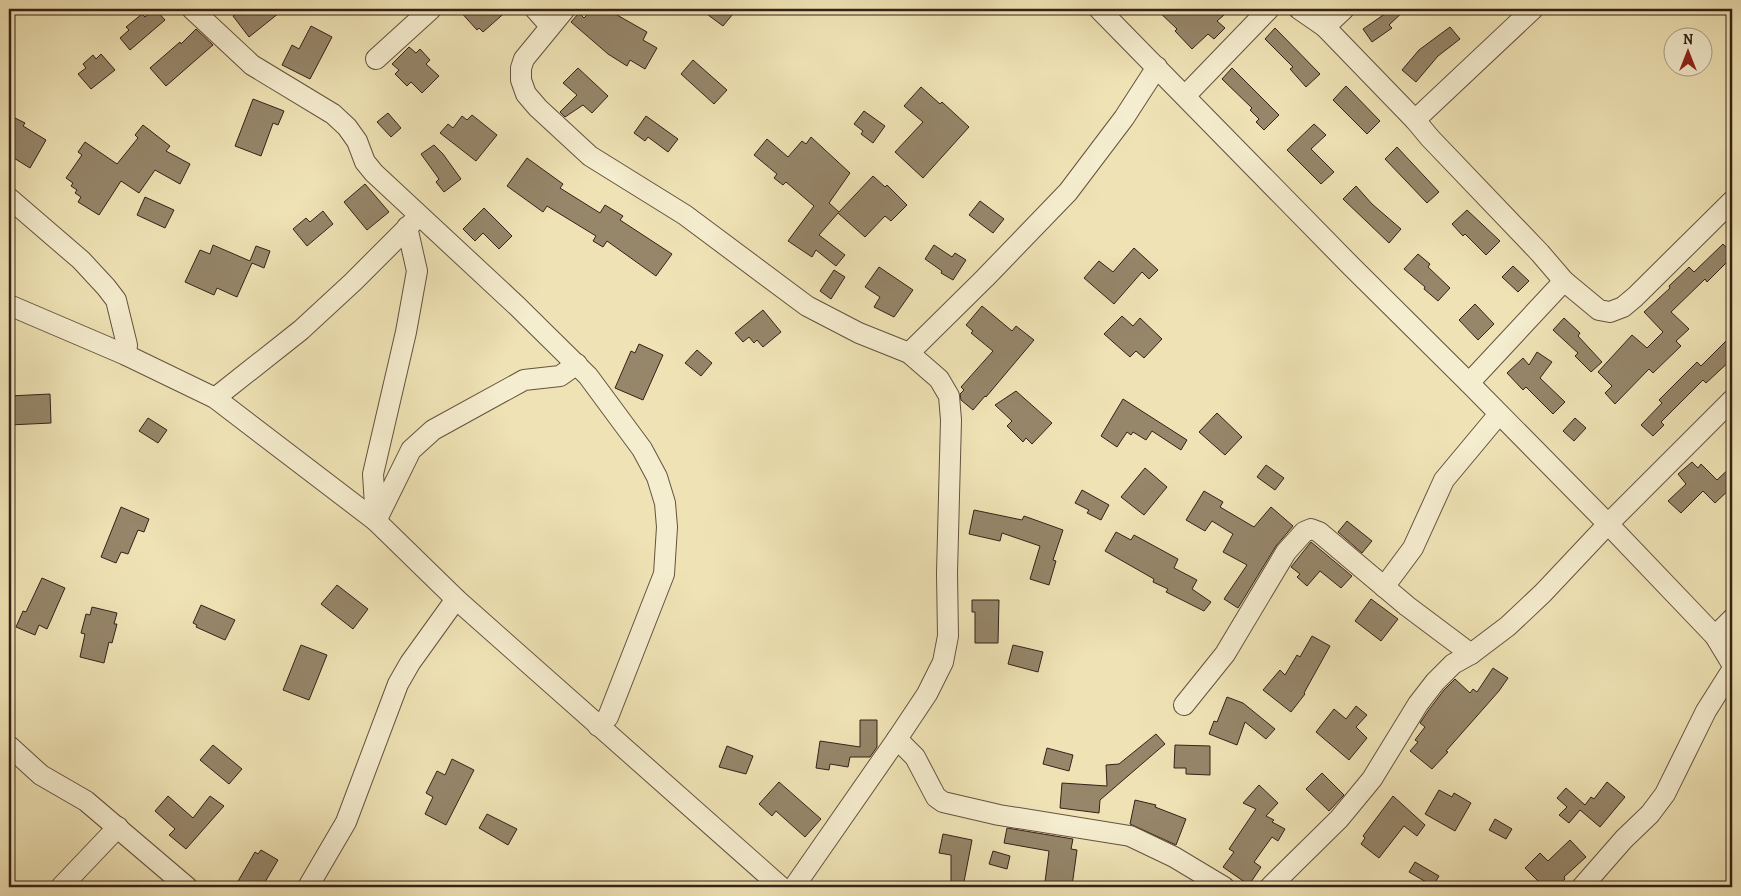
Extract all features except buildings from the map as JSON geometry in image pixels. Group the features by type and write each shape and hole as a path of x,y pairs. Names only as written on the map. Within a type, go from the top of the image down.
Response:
{"street":[{"path":"376,59 431,9"},
{"path":"536,9 550,26"},
{"path":"564,9 524,59 520,68 521,80 526,94 538,108 583,150 692,220 807,306 859,333 909,353 939,379 949,396 951,420 947,573 948,636 943,662 927,694 898,739 794,887"},
{"path":"1099,9 1608,524 1714,636 1731,669 1706,711 1665,794 1650,814 1582,887"},
{"path":"1185,96 1269,9"},
{"path":"1299,9 1325,28 1540,253 1564,281 1599,310 1610,312 1623,307 1732,201"},
{"path":"1325,28 1344,9"},
{"path":"1414,120 1533,9"},
{"path":"199,11 252,65 333,114 347,127 357,141 365,162 413,221 517,306 577,364 642,449 657,476 665,503 667,527 664,574 608,716 598,726"},
{"path":"909,353 1068,192 1124,118 1157,67"},
{"path":"9,198 81,260 116,300 127,345 126,355"},
{"path":"216,398 301,330 353,282 413,221"},
{"path":"376,521 373,474 406,332 417,270 413,221"},
{"path":"1469,383 1564,281"},
{"path":"11,311 126,355 216,398 376,521 456,599 781,887"},
{"path":"376,521 411,450 432,430 524,380 560,376 577,364"},
{"path":"1270,887 1339,819 1372,779 1418,704 1435,682 1453,664 1471,654 1508,626 1732,400"},
{"path":"1384,587 1413,548 1444,480 1500,414"},
{"path":"1184,706 1225,654 1286,552 1304,532 1311,529 1318,532 1407,606 1471,654"},
{"path":"308,887 346,822 398,684 410,662 456,599"},
{"path":"1714,636 1732,619"},
{"path":"898,739 914,757 936,796 943,802 999,815 1130,836 1174,857 1224,887"},
{"path":"9,746 41,775 86,801 187,887"},
{"path":"61,887 118,827"}]}
